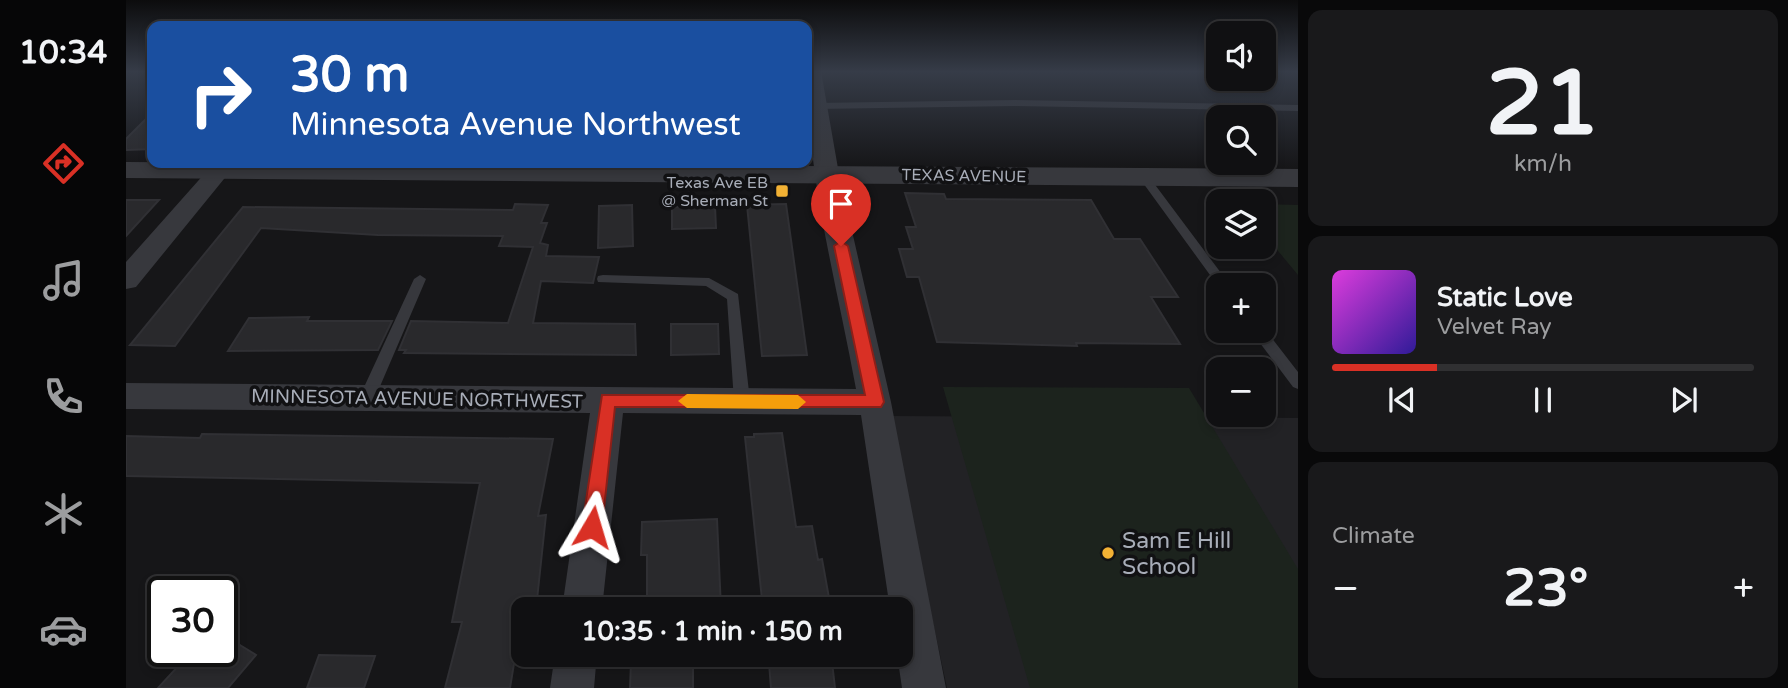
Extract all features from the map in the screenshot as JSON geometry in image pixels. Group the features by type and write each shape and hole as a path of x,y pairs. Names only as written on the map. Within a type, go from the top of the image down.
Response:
{"street":[{"path":"815,106 875,402 925,688"},
{"name":"TEXAS AVENUE","path":"126,170 191,168"},
{"path":"126,280 222,168"},
{"name":"TEXAS AVENUE","path":"530,168 827,174 1298,178"},
{"name":"MINNESOTA AVENUE NORTHWEST","path":"126,396 875,402"},
{"path":"583,597 608,400"},
{"path":"572,688 574,667"}],"lane":[{"path":"815,106 1008,103"},
{"path":"1021,103 1298,108"},
{"path":"1143,176 1215,273"},
{"path":"367,398 420,279"},
{"path":"603,279 709,282 733,297 742,401"},
{"path":"1267,343 1298,383"}],"shaded area":[{"path":"1276,204 1298,205 1298,275 1276,248"},
{"name":"Sam E Hill School","path":"943,387 1189,388 1206,416 1206,427 1212,427 1298,569 1298,688 1030,688"},
{"name":"Sam E Hill School","path":"889,416 1206,418 1206,427 1276,427 1276,418 1298,418 1298,688 947,688"}],"building":[{"path":"147,118 147,149 126,150 126,139"},
{"path":"905,193 944,194 946,199 1091,200 1114,239 1140,239 1178,297 1151,297 1180,344 1076,343 1077,346 937,342 919,277 907,277 899,249 913,249 906,227 916,227"},
{"path":"126,200 159,200 126,236"},
{"path":"515,204 548,205 541,223 547,223 540,243 548,245 546,256 599,257 593,283 541,281 533,323 635,324 636,355 404,353 406,350 399,350 411,321 508,323 533,247 499,246 503,236 378,235 261,228 175,346 130,345 243,207 513,210"},
{"path":"786,204 807,355 762,356 747,205"},
{"path":"632,205 633,246 598,248 599,206"},
{"path":"715,206 716,228 672,229 672,207"},
{"path":"309,317 307,321 392,321 378,350 228,351 249,318"},
{"path":"671,324 718,324 719,354 671,355"},
{"path":"782,433 796,527 812,526 818,560 822,559 829,597 762,597 745,437 754,437 754,434"},
{"path":"202,434 553,439 538,516 546,515 537,597 511,597 511,667 513,667 510,688 445,688 462,622 452,622 480,483 126,476 126,436 200,438"},
{"path":"717,519 720,597 647,597 647,555 641,555 642,522"},
{"path":"238,644 256,655 228,688 158,688 177,667 238,667"},
{"path":"319,655 375,656 364,688 307,688"},
{"path":"631,667 693,667 693,688 630,688"},
{"path":"769,667 833,667 835,688 771,688"}],"slow traffic":[{"path":"687,401 798,402"}],"place":[{"name":"Texas Ave EB @ Sherman St","path":"782,191"},
{"name":"Sam E Hill School","path":"1108,553"}],"route":[{"path":"592,527 608,400 875,402 841,246"}]}
